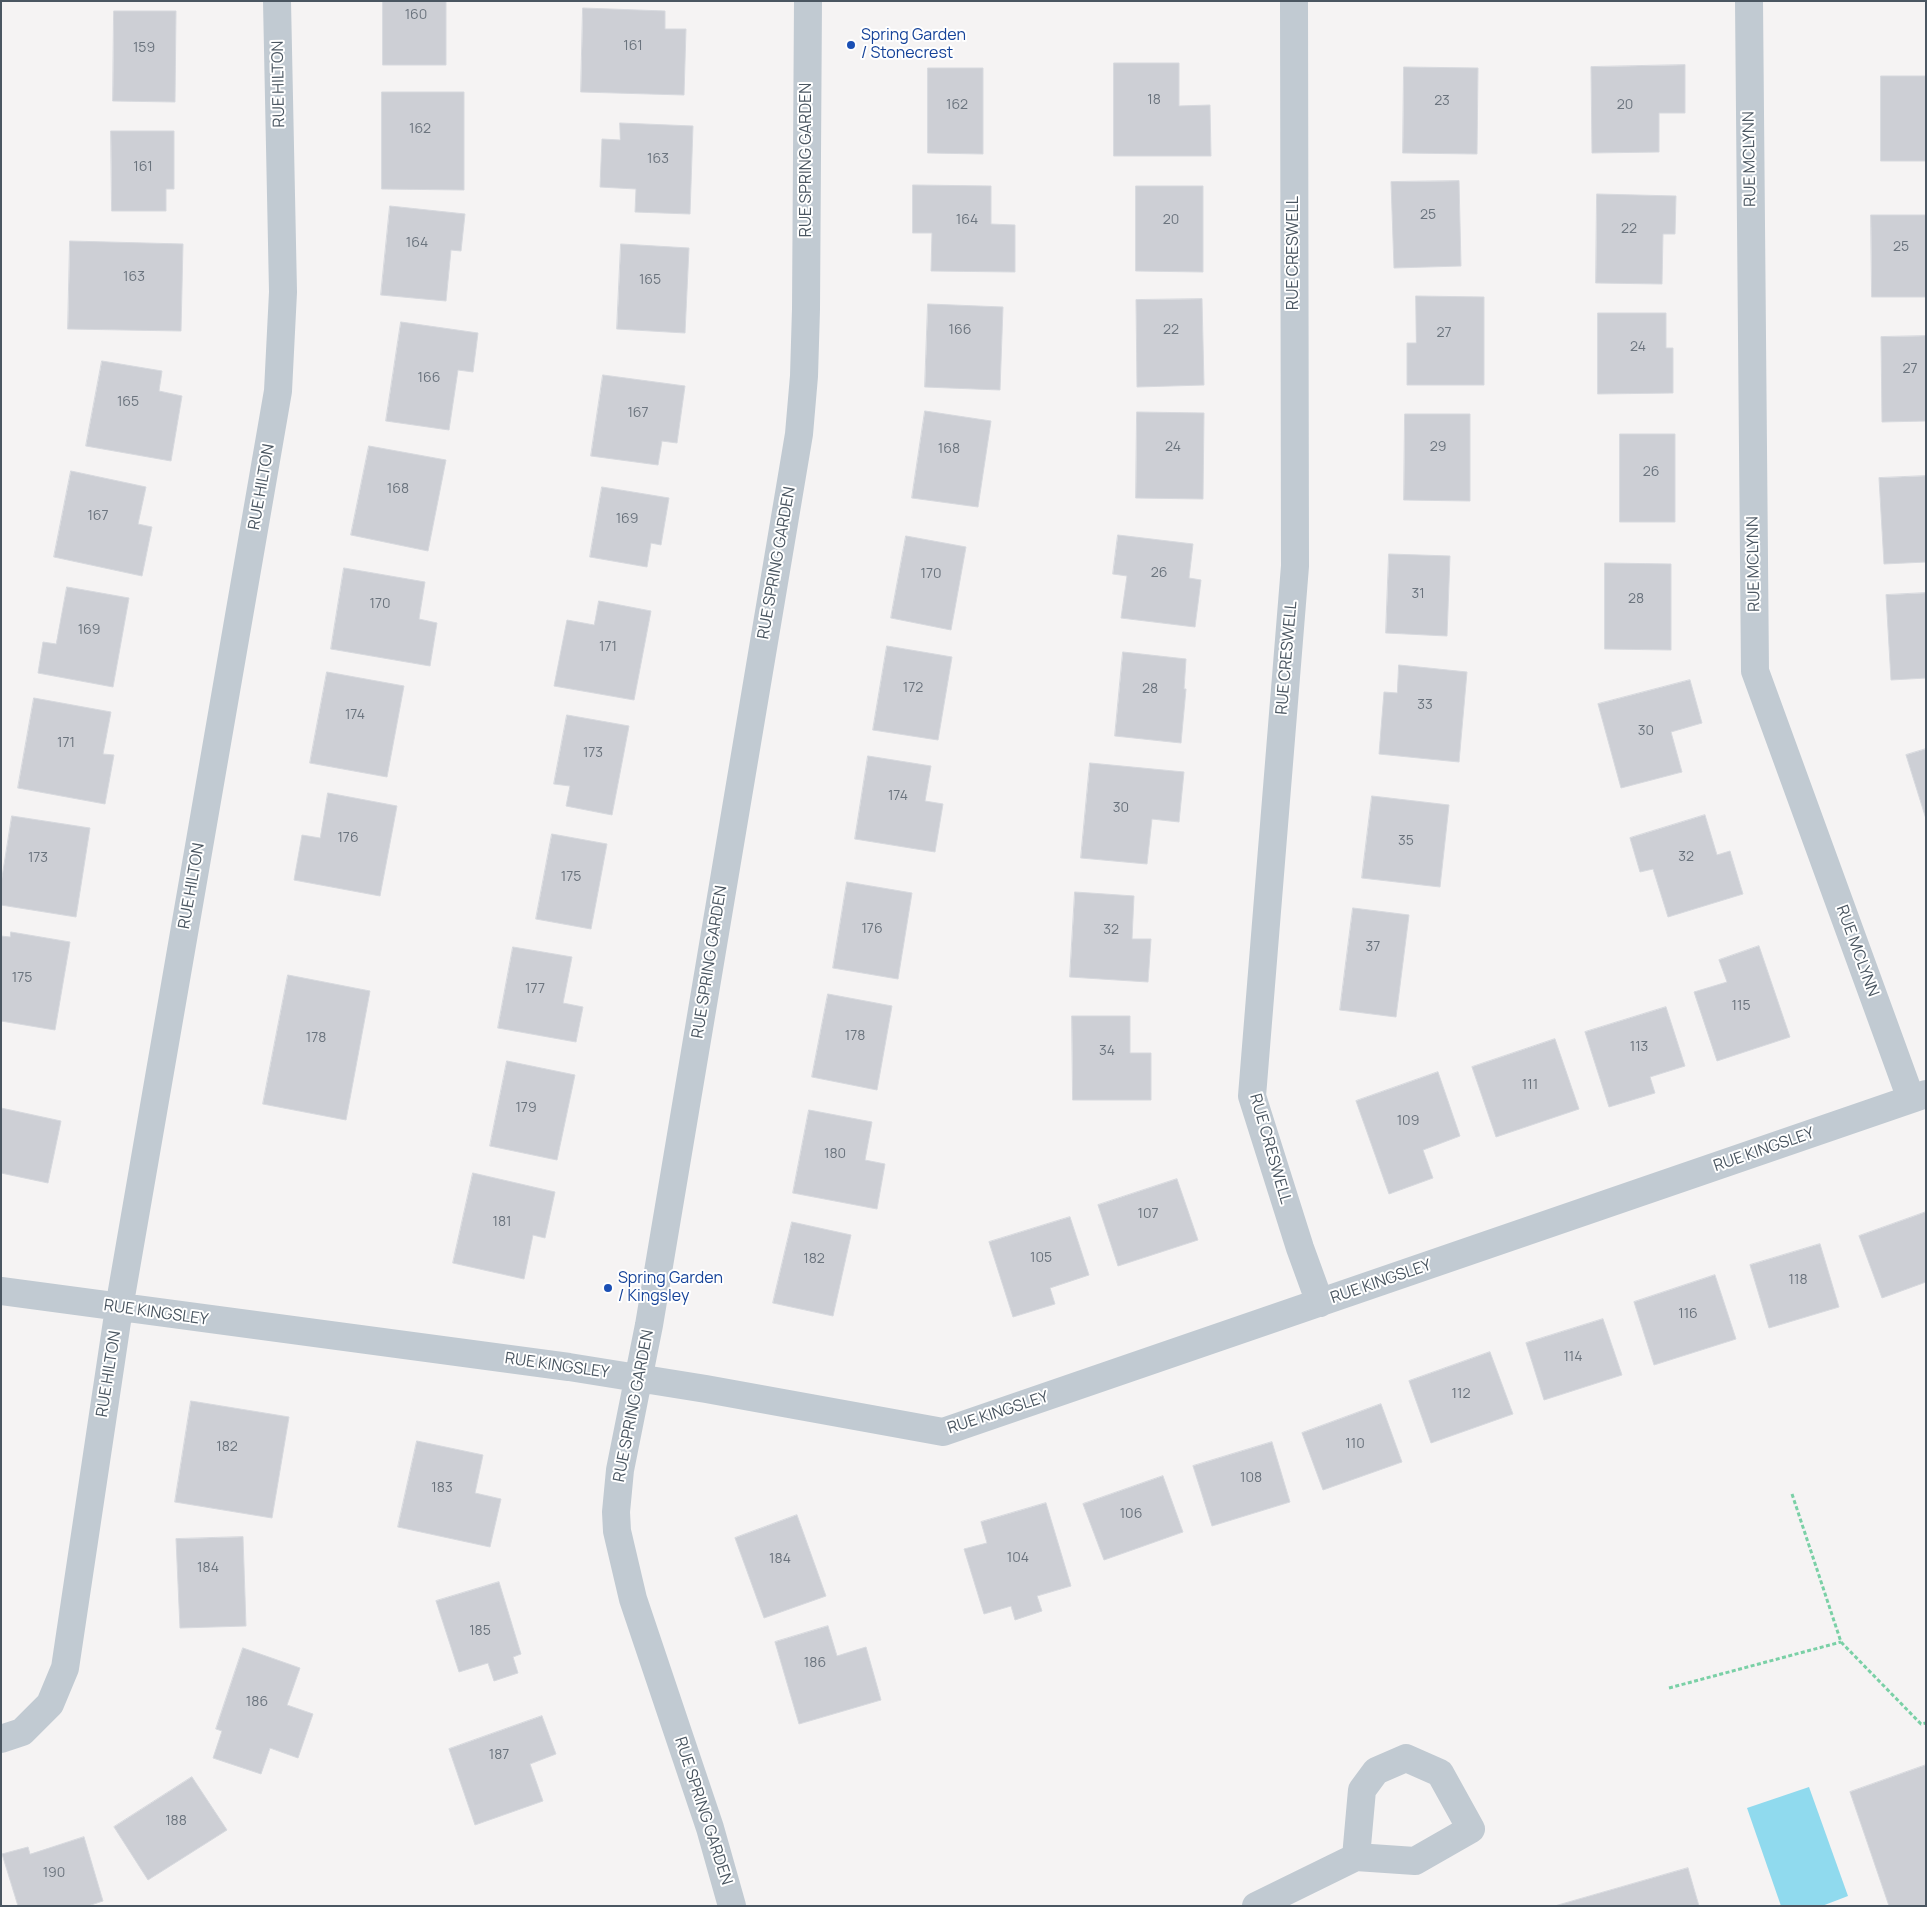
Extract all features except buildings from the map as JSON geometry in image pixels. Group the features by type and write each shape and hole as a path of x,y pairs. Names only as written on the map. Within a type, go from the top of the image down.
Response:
{"street":[{"name":"RUE HILTON","path":"1,1739 22,1732 50,1704 65,1668 119,1308 278,391 283,292 277,1"},
{"name":"RUE SPRING GARDEN","path":"732,1906 707,1819 633,1599 619,1539 616,1512 620,1470 677,1163 799,434 804,376 806,309 808,1"},
{"name":"RUE CRESWELL","path":"1294,1 1295,566 1252,1096 1300,1248 1320,1303"},
{"name":"RUE MCLYNN","path":"1749,1 1755,671 1918,1096"},
{"name":"RUE KINGSLEY","path":"1,1291 569,1366 943,1432 1918,1096"},
{"path":"1256,1906 1356,1857 1415,1861 1471,1829 1440,1773 1406,1758 1376,1771 1362,1790 1356,1857"}],"path":[{"path":"1792,1494 1841,1642 1921,1724 1926,1723"},
{"path":"1669,1688 1841,1642"}],"water":[{"path":"1809,1787 1848,1896 1822,1906 1781,1906 1747,1808"}],"place":[{"name":"Spring Garden / Stonecrest","path":"851,45"},
{"name":"Spring Garden / Kingsley","path":"608,1288"}]}
